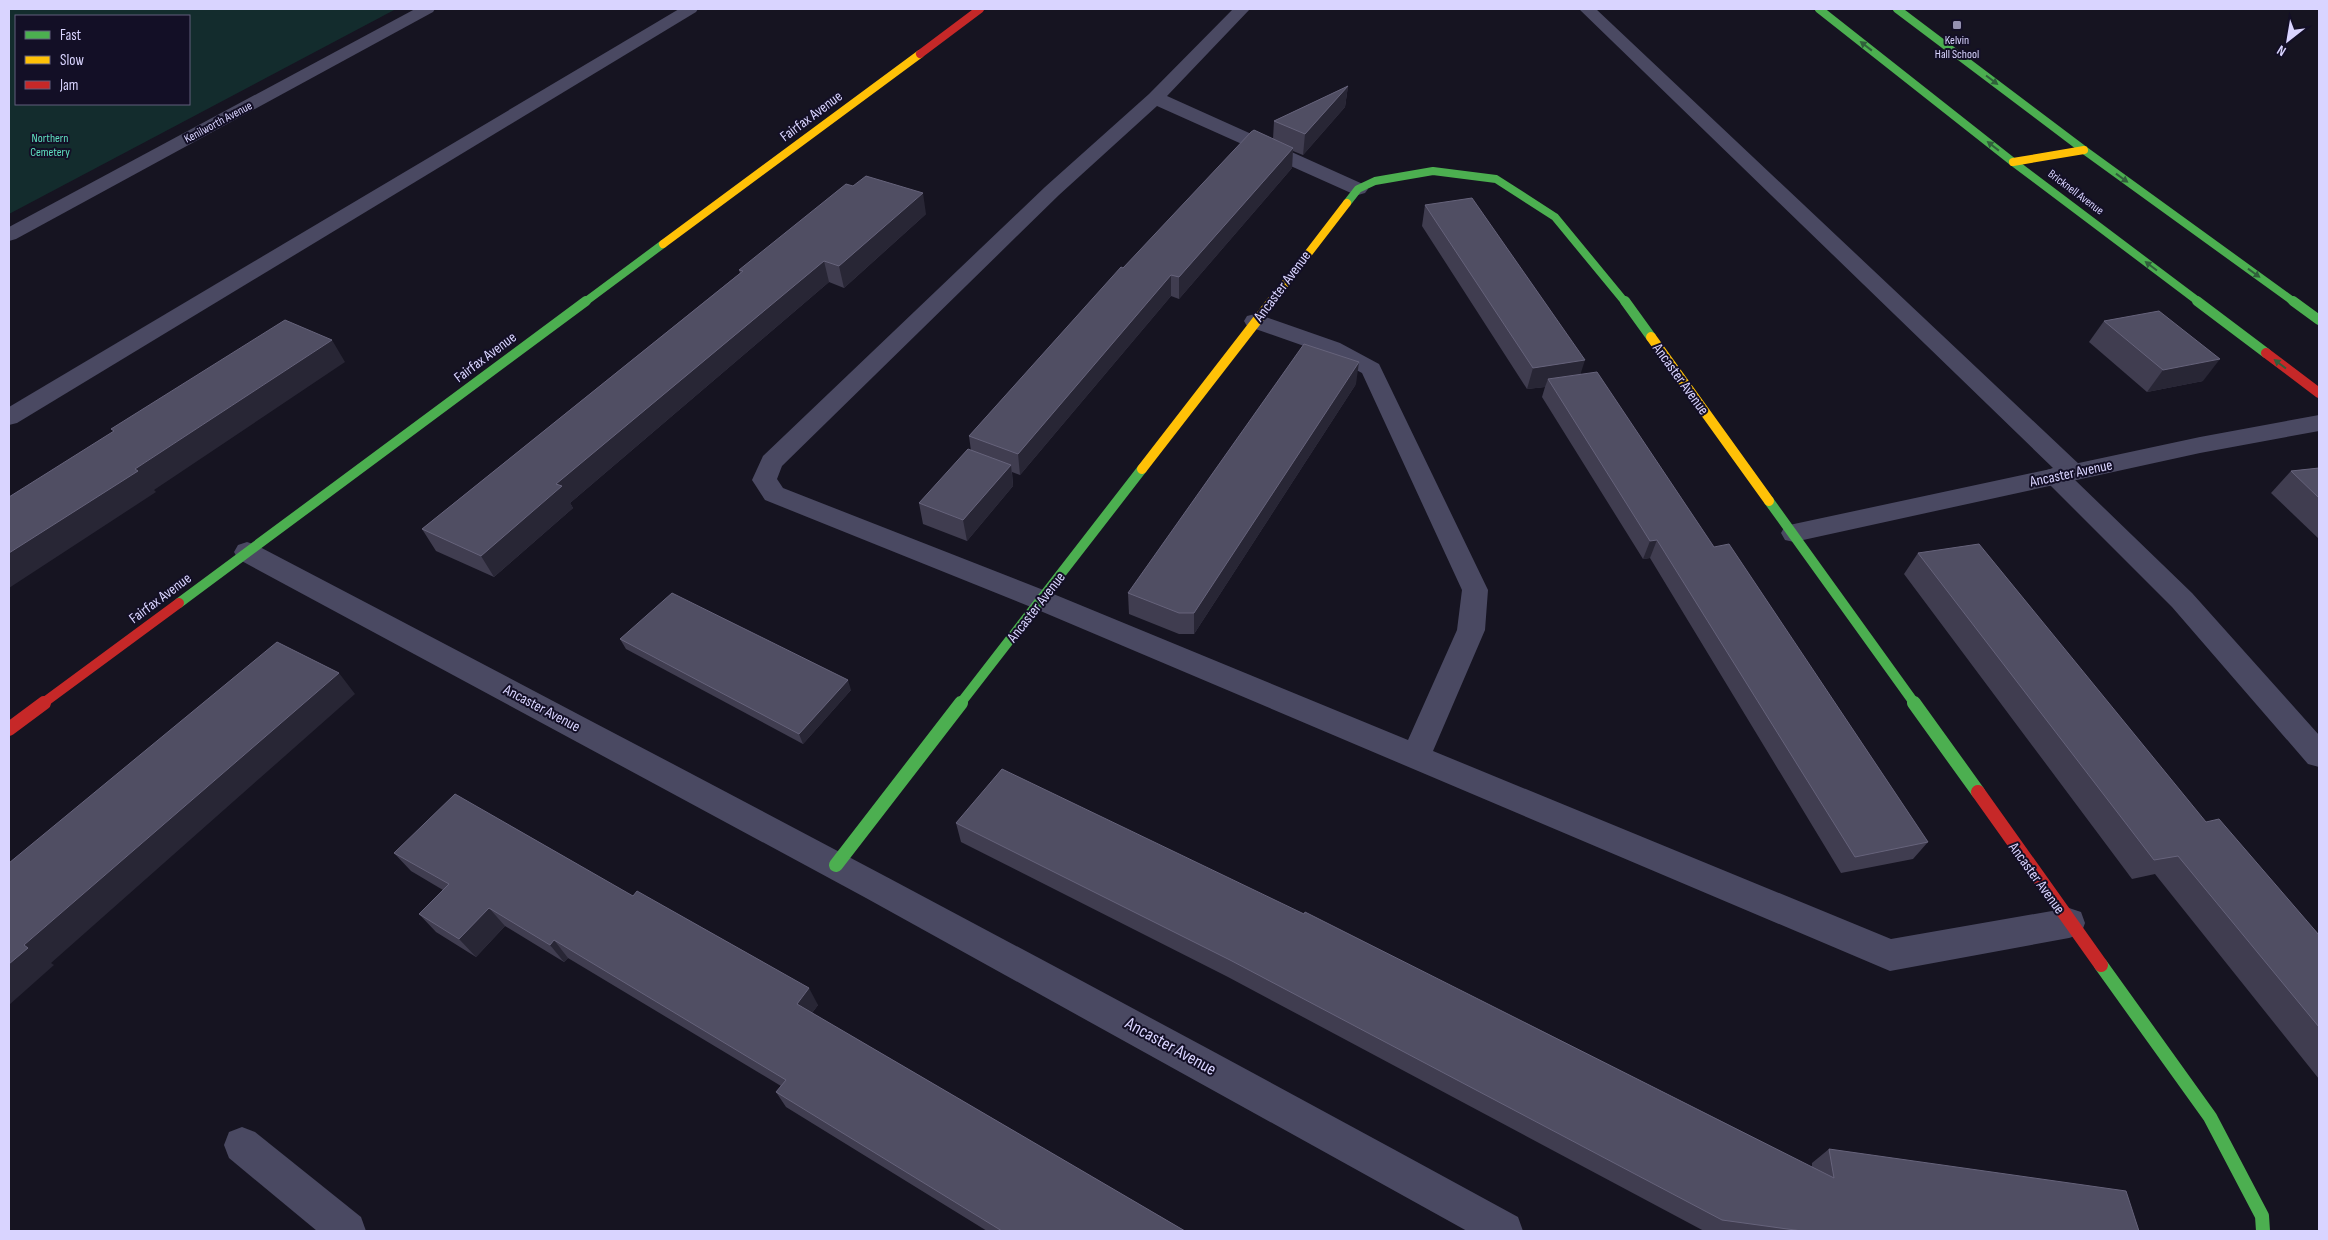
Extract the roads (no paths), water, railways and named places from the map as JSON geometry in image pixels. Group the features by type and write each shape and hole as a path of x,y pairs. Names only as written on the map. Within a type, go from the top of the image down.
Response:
{"street":[{"name":"Kenilworth Avenue","path":"9,234 427,9"},
{"path":"9,418 690,9"},
{"name":"Fairfax Avenue","path":"9,729 980,9"},
{"path":"1242,9 1155,98 1052,191 772,462 764,480 774,494 1041,600 1890,956 2070,923"},
{"path":"1587,9 2064,474 2182,600 2319,755"},
{"name":"Bricknell Avenue","path":"1819,9 2013,162 2319,393"},
{"path":"1897,9 2084,150 2319,320"},
{"path":"1155,98 1358,189"},
{"path":"2013,162 2084,150"},
{"name":"Ancaster Avenue","path":"836,865 1358,189 1375,180 1432,172 1496,179 1555,217 1618,292 1794,533 2210,1117 2262,1216 2263,1231"},
{"path":"1255,321 1332,348 1371,369 1475,590 1472,630 1416,756"},
{"name":"Ancaster Avenue","path":"1794,533 2200,445 2319,423"},
{"name":"Ancaster Avenue","path":"247,552 836,865 1209,1067 1504,1231"},
{"path":"242,1144 347,1231"}],"place":[{"name":"Kelvin Hall School","path":"1957,25"}],"park label":[{"name":"Northern Cemetery","path":"50,145"}]}
